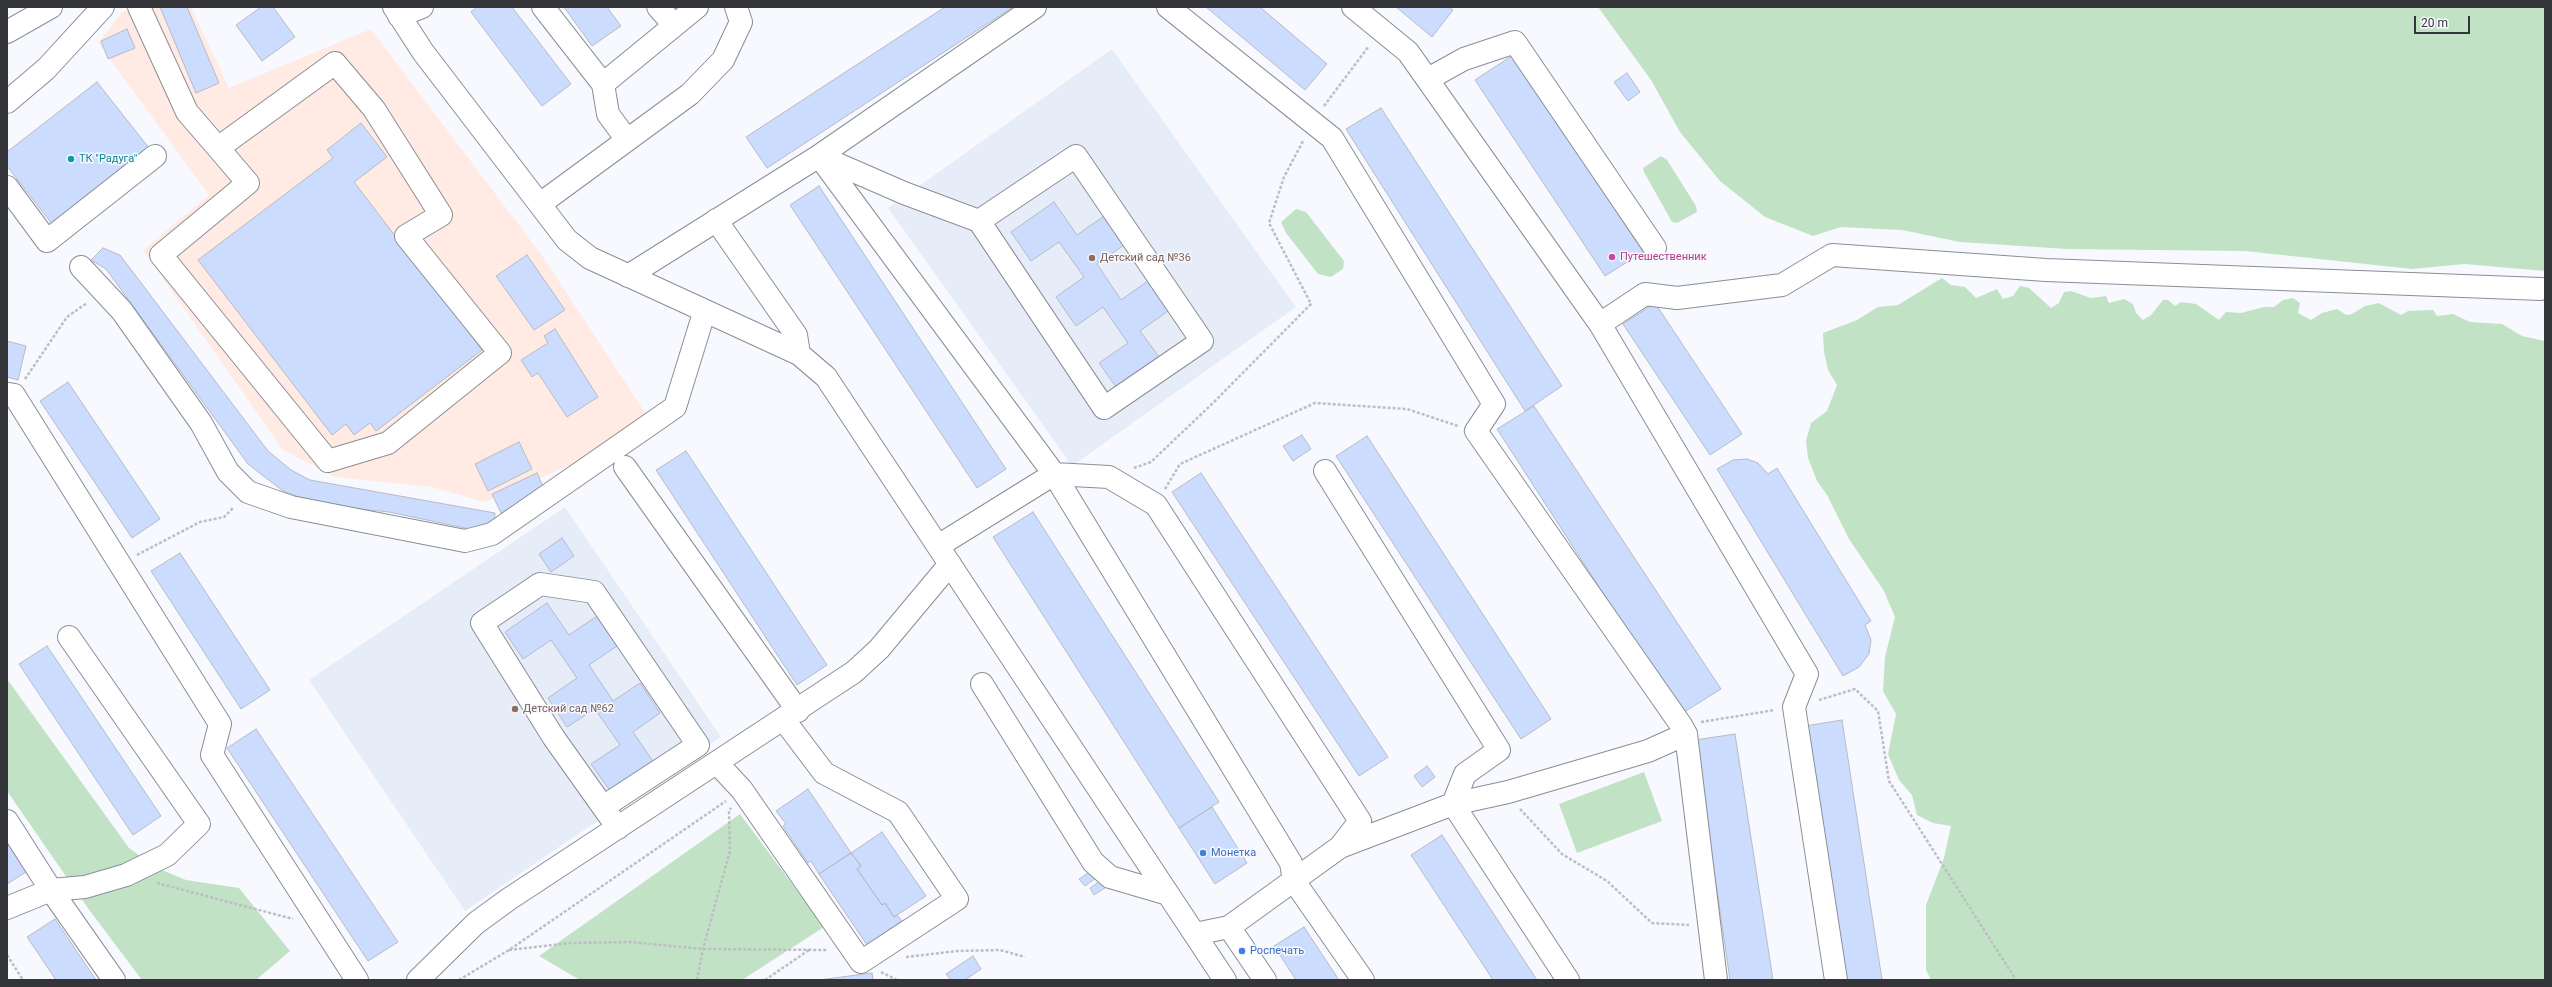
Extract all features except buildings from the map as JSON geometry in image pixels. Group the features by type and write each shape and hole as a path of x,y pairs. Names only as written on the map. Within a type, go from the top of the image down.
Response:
{"street":[{"path":"7,32 51,7"},
{"path":"7,102 46,69 103,7"},
{"path":"139,7 187,112 248,183 161,255 328,461 388,443 500,353 406,236 441,215 374,109 335,63 218,148"},
{"path":"422,7 397,11 423,52 567,240 590,258 704,312 799,354 826,377 1225,980"},
{"path":"543,7 603,84 608,114 627,140"},
{"path":"658,7 674,26"},
{"path":"603,84 697,7"},
{"path":"540,204 690,94 723,60 740,22 736,7"},
{"path":"628,276 819,156 1035,7"},
{"path":"1168,7 1332,138 1494,404 1476,432 1684,730 1716,980"},
{"path":"1353,7 1408,52 1600,324 1807,674 1785,709 1836,980"},
{"path":"1428,80 1464,59 1515,42 1655,248"},
{"path":"7,187 47,240 155,156"},
{"path":"819,156 904,193 979,221 1104,408 1202,341 1076,156 979,221"},
{"path":"819,156 1054,474 1291,863 1294,882 1363,980"},
{"path":"716,220 796,336 799,354"},
{"path":"1600,324 1645,294 1677,298 1782,285 1832,255 2046,270 2541,289"},
{"path":"81,267 122,311 201,423 228,472 248,492 291,507 465,541 492,534 675,408 704,312"},
{"path":"10,394 120,564 220,724 212,755 357,980"},
{"path":"625,467 791,715 824,773 898,812 957,898 862,962 742,790 717,763"},
{"path":"1325,471 1499,750 1465,774 1453,804"},
{"path":"418,980 476,923 854,672 879,649 944,555 1054,474 1109,477 1156,505 1360,821 1340,847 1294,882 1229,927 1195,934"},
{"path":"603,807 698,745 594,592 540,584 482,623 554,738 603,807 618,828"},
{"path":"7,908 51,890 85,887 126,875 166,855 199,824 69,637"},
{"path":"982,684 1093,862 1110,877 1168,894"},
{"path":"1340,847 1453,804 1508,792 1648,751 1684,730"},
{"path":"1453,804 1568,980"},
{"path":"7,821 51,890 114,980"},
{"path":"1229,927 1265,980"}],"path":[{"path":"1109,477 1151,462 1213,403 1311,304 1269,223 1284,177 1312,122 1357,61"},
{"path":"10,394 67,316 104,291"},
{"path":"1156,505 1180,464 1315,403 1407,409 1476,432"},
{"path":"120,564 200,522 224,517 248,492"},
{"path":"1684,730 1785,709 1855,689 1878,711 1889,781 2016,980"},
{"path":"698,980 703,949 730,851 729,811 742,790"},
{"path":"459,980 509,950 742,790"},
{"path":"1508,792 1526,818 1562,854 1607,881 1652,924 1709,926"},
{"path":"156,883 323,927"},
{"path":"509,950 570,943 630,942 703,949 833,950"},
{"path":"765,980 809,950"},
{"path":"898,958 957,951 1000,950 1025,957"},
{"path":"7,955 24,980"}],"shaded area":[{"path":"134,7 191,7 229,88 371,29 543,257 646,414 589,457 485,502 431,487 335,477 283,450 143,250 209,195 98,43 121,13"},
{"name":"Детский сад №36","path":"1112,49 1296,307 1072,466 888,208"},
{"name":"Детский сад №62","path":"565,507 721,737 465,911 309,680"}],"green space":[{"path":"1598,7 2545,7 2545,271 2464,264 2412,269 2245,251 2066,249 1960,242 1902,230 1841,227 1813,236 1765,217 1720,181 1680,132 1651,80"},
{"path":"1661,156 1667,160 1696,206 1697,212 1677,223 1672,222 1643,168"},
{"path":"1296,209 1306,212 1344,261 1343,269 1331,277 1318,274 1286,233 1281,222"},
{"path":"1942,278 1951,285 1965,287 1976,298 1997,289 2003,299 2013,296 2020,286 2029,288 2051,308 2059,303 2064,292 2071,291 2091,298 2106,296 2109,303 2124,299 2133,304 2136,313 2143,320 2151,315 2163,300 2168,300 2175,306 2181,302 2196,304 2219,320 2226,312 2241,313 2264,307 2274,307 2283,300 2293,298 2300,303 2298,313 2311,320 2322,313 2337,309 2346,315 2352,314 2365,306 2379,303 2401,315 2408,311 2433,310 2437,316 2453,314 2470,322 2502,324 2522,336 2545,341 2545,980 1931,980 1926,970 1926,905 1944,858 1951,826 1933,823 1917,815 1912,795 1899,780 1888,754 1896,714 1883,691 1885,657 1895,617 1884,591 1849,539 1827,495 1817,481 1808,458 1806,441 1811,423 1827,411 1837,385 1828,370 1824,352 1823,333 1857,320 1878,307 1898,305"},
{"path":"7,679 129,848 157,868 186,880 239,888 290,951 256,980 142,980 90,911 7,791"},
{"path":"1644,772 1662,821 1577,853 1559,804"},
{"path":"740,814 824,927 742,980 580,980 539,956"}],"place":[{"name":"ТК \"Радуга\"","path":"71,159"},
{"name":"Путешественник","path":"1612,257"},
{"name":"Детский сад №36","path":"1092,258"},
{"name":"Детский сад №62","path":"515,709"},
{"name":"Монетка","path":"1203,853"},
{"name":"Роспечать","path":"1242,951"}]}
